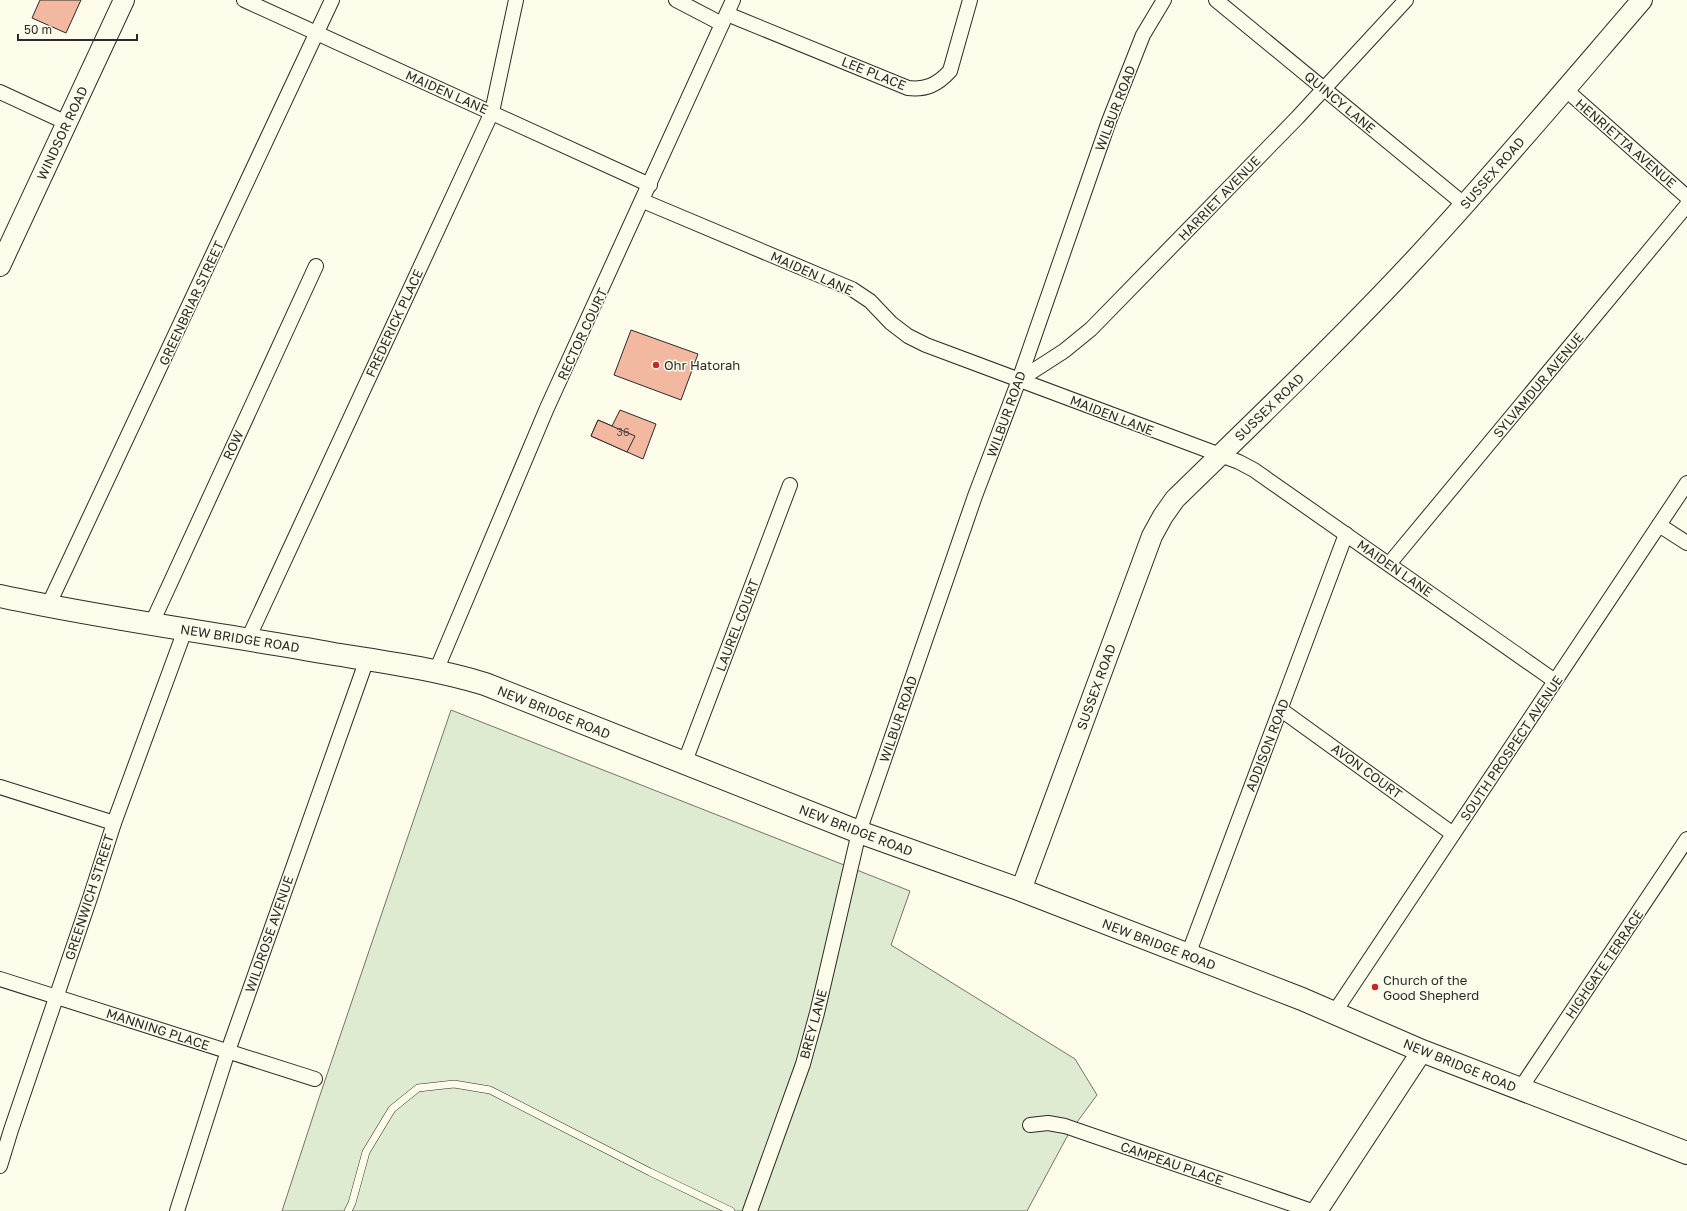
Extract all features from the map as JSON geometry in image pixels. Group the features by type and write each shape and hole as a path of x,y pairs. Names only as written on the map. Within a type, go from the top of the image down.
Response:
{"main road":[{"name":"NEW BRIDGE ROAD","path":"0,596 151,625 248,639 436,670 485,684 859,832 1021,890 1188,955 1334,1013 1422,1051 1687,1153"}],"street":[{"name":"WINDSOR ROAD","path":"0,266 124,0"},
{"name":"MAIDEN LANE","path":"244,0 650,184"},
{"name":"GREENBRIAR STREET","path":"48,606 318,34 332,0"},
{"name":"FREDERICK PLACE","path":"248,639 492,112 500,67 516,0"},
{"name":"LEE PLACE","path":"676,0 908,88 919,89 931,86 942,80 950,71 970,0"},
{"name":"RECTOR COURT","path":"436,670 547,408 643,201 733,0"},
{"name":"WILBUR ROAD","path":"859,832 975,496 1018,380 1109,121 1142,35 1164,0"},
{"name":"QUINCY LANE","path":"1216,0 1464,205"},
{"name":"HARRIET AVENUE","path":"1018,380 1064,351 1091,329 1324,89 1406,0"},
{"name":"SUSSEX ROAD","path":"1021,890 1152,536 1163,516 1175,499 1276,401 1367,309 1464,205 1642,0"},
{"name":"HENRIETTA AVENUE","path":"1565,89 1687,197"},
{"path":"0,92 67,123"},
{"name":"MAIDEN LANE","path":"643,201 852,289 870,301 891,323 908,336 926,345 1239,462 1254,470 1555,681"},
{"name":"SYLVAMDUR AVENUE","path":"1389,564 1687,205"},
{"name":"ROW","path":"151,625 316,266"},
{"name":"SOUTH PROSPECT AVENUE","path":"1334,1013 1687,483"},
{"name":"LAUREL COURT","path":"684,764 790,486"},
{"path":"1659,525 1687,543"},
{"name":"ADDISON ROAD","path":"1188,955 1346,534"},
{"name":"GREENWICH STREET","path":"0,1166 114,823 186,630"},
{"name":"WILDROSE AVENUE","path":"177,1211 228,1051 366,659"},
{"name":"AVON COURT","path":"1280,709 1453,834"},
{"path":"0,787 114,823"},
{"name":"BREY LANE","path":"750,1211 803,1064 817,1013 859,832"},
{"name":"HIGHGATE TERRACE","path":"1520,1089 1687,839"},
{"name":"MANNING PLACE","path":"0,978 315,1079"},
{"path":"1318,1211 1422,1051"},
{"name":"CAMPEAU PLACE","path":"1030,1125 1048,1124 1065,1126 1312,1211"}],"lane":[{"path":"348,1211 352,1203 366,1152 392,1109 418,1088 454,1084 490,1090 650,1172 731,1211"}],"green space":[{"path":"451,710 910,891 891,945 1075,1059 1097,1095 1069,1133 1027,1211 282,1211"}],"building":[{"path":"40,0 81,0 66,33 32,18"},
{"name":"Ohr Hatorah","path":"631,330 698,354 681,400 614,375"},
{"path":"620,410 656,424 643,459 591,436 598,420 612,426"},
{"path":"598,420 635,436 627,452 591,436"}],"place":[{"name":"Ohr Hatorah","path":"656,365"},
{"name":"Church of the Good Shepherd","path":"1375,987"}]}
